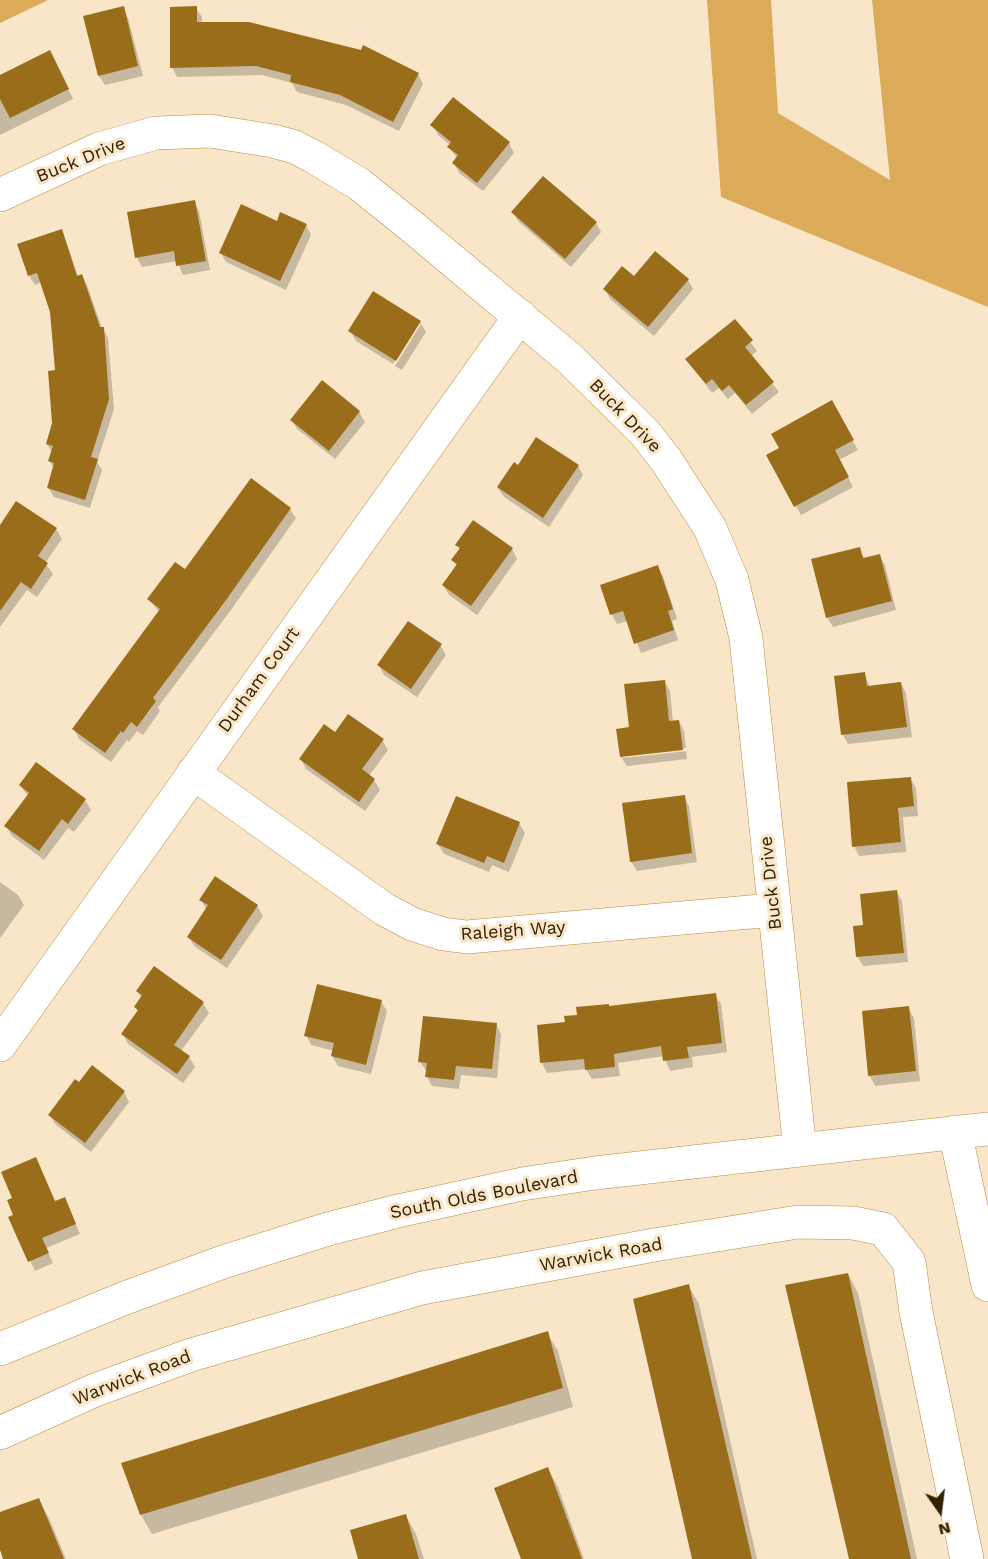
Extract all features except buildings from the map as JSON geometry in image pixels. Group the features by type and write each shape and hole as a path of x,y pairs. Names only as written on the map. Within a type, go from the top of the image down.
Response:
{"street":[{"name":"Buck Drive","path":"0,195 99,149 156,133 210,131 273,141 295,147 359,184 520,316 570,358 652,442 710,528 732,580 748,658 800,1150"},
{"name":"Durham Court","path":"0,1045 520,316"},
{"name":"Raleigh Way","path":"193,773 384,909 412,924 443,934 467,937 773,910"},
{"name":"South Olds Boulevard","path":"0,1349 125,1298 223,1262 328,1229 398,1211 532,1183 595,1173 988,1129"},
{"path":"955,1132 988,1285"},
{"name":"Warwick Road","path":"0,1433 94,1390 201,1352 422,1288 647,1246 798,1222 853,1223 883,1229 909,1262 916,1312 967,1559"}],"shaded area":[{"path":"0,0 48,0 0,23"},
{"path":"707,0 771,0 778,113 890,180 872,0 988,0 988,307 721,197"}]}
